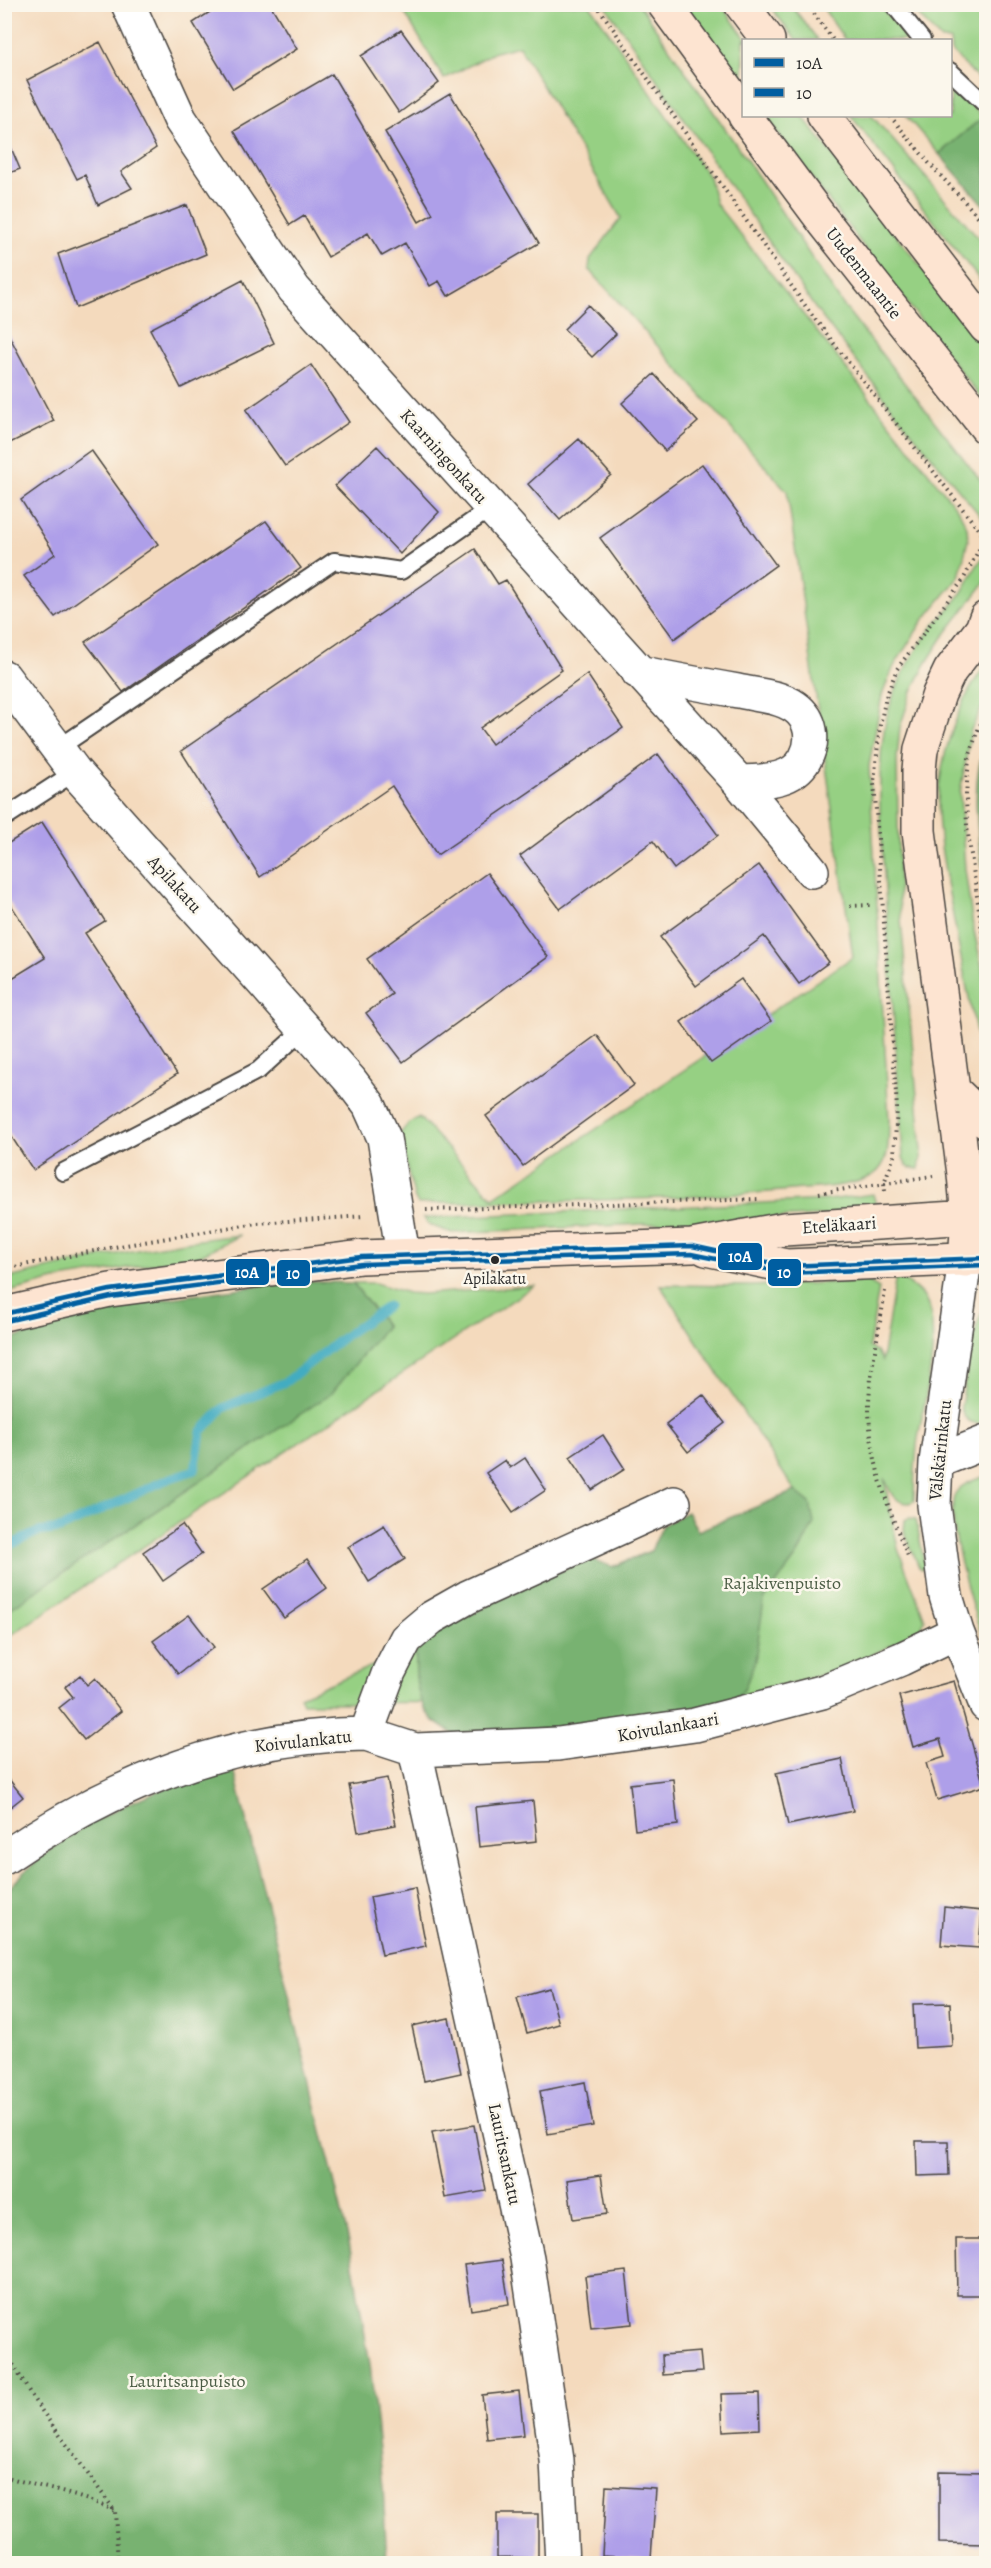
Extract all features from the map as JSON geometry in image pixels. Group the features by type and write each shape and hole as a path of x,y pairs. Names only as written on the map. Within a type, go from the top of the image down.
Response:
{"main road":[{"name":"Uudenmaantie","path":"664,4 742,111"},
{"path":"741,4 767,39"},
{"name":"Uudenmaantie","path":"746,117 824,222 987,427"},
{"path":"825,117 987,327"},
{"path":"976,1259 977,1217 953,1090 919,831 919,770 921,749 939,694 950,671 985,624"},
{"path":"953,1090 987,1122"},
{"name":"Eteläkaari","path":"4,1314 111,1290 361,1257 692,1246 784,1229 977,1217"},
{"name":"Eteläkaari","path":"692,1246 786,1266 976,1259"}],"street":[{"name":"Kaarningonkatu","path":"128,4 180,119 294,289 638,672 740,782 812,871"},
{"path":"638,672 784,700 805,716 812,734 810,749 802,764 792,774 766,781 740,782"},
{"name":"Apilakatu","path":"4,677 66,760 369,1105 384,1138 403,1255"},
{"name":"Välskärinkatu","path":"976,1259 936,1462 933,1505 946,1596 957,1632 987,1705"},
{"path":"936,1462 987,1443"},
{"name":"Koivulankatu","path":"4,1858 47,1828 97,1803 192,1762 261,1743 327,1734 366,1734 389,1672 405,1639 430,1618 468,1597 674,1503"},
{"name":"Koivulankaari","path":"366,1734 416,1750 558,1744 696,1725 822,1692 901,1659 957,1632"},
{"name":"Lauritsankatu","path":"416,1750 527,2258 557,2460 562,2564"}],"lane":[{"path":"893,4 921,39"},
{"path":"952,72 987,105"},
{"path":"4,818 66,760 334,561 401,571 491,508"},
{"path":"63,1172 259,1070 304,1029"}],"path":[{"path":"596,4 811,314 987,539"},
{"path":"807,4 832,39"},
{"path":"891,117 929,163 987,225"},
{"path":"987,713 977,732 969,758 966,795 967,827 987,958"},
{"path":"850,906 870,905"},
{"path":"816,1194 912,1178"},
{"path":"4,1269 114,1247 256,1223 357,1217 397,1211 771,1199"},
{"path":"887,1279 869,1399 870,1419 880,1478 890,1514 911,1563"},
{"path":"4,2349 34,2400 115,2511 118,2564"},
{"path":"4,2476 56,2492 88,2498 115,2511"}],"green space":[{"path":"400,5 590,5 709,177 716,204 959,511 967,527 968,540 959,577 922,622 894,666 882,695 869,766 889,1121 886,1158 879,1170 865,1179 822,1188 746,1194 418,1204 415,1199 399,1135 408,1124 419,1117 493,1198 853,957 787,491 589,269 590,259 621,218 519,46 495,52 444,79"},
{"path":"605,5 639,5 643,10 762,182 840,301 986,487 986,523 900,418 815,308"},
{"path":"683,5 721,5 746,39 742,39 742,85"},
{"path":"769,5 791,5 817,39 795,39"},
{"path":"821,5 879,5 910,39 844,39"},
{"path":"909,5 986,5 986,87 952,52 952,39 940,39"},
{"path":"952,83 983,117 939,154 907,117 952,117"},
{"path":"766,117 803,117 986,349 986,404"},
{"path":"852,117 873,117 986,246 986,288"},
{"path":"983,117 986,120 986,208 939,154"},
{"path":"986,554 986,581 945,634 927,662 912,691 900,727 897,759 899,898 922,1151 919,1169 910,1168 903,1157 880,815 883,739 893,697 914,654 933,626 961,594"},
{"path":"986,665 986,699 971,730 960,793 965,869 973,926 986,986 986,1075 946,880 941,849 938,802 941,771 949,739 968,692"},
{"path":"986,744 986,886 980,853 976,795 981,759"},
{"path":"873,1194 877,1208 836,1215 452,1233 429,1225 424,1218 829,1200"},
{"path":"240,1235 199,1256 55,1280 5,1293 5,1279 122,1253"},
{"name":"Rajakivenpuisto","path":"896,1276 916,1289 925,1299 930,1313 932,1331 930,1370 917,1445 914,1501 909,1503 895,1498 884,1478 898,1549 925,1619 920,1631 848,1667 732,1701 303,1703 300,1696 795,1491 660,1285 752,1286 868,1281 879,1288 869,1347 877,1352 882,1360"},
{"path":"291,1281 353,1283 386,1326 332,1393 5,1612 5,1341 116,1306"},
{"path":"353,1283 375,1283 408,1293 423,1294 534,1286 5,1639 5,1468 386,1326"},
{"path":"986,1303 985,1425 969,1421 964,1416 961,1407 976,1328"},
{"path":"986,1476 984,1639 973,1610 962,1566 953,1505 955,1494 961,1487"},
{"path":"795,1491 810,1503 814,1523 797,1556 764,1600 755,1661 744,1690 732,1701 603,1726 453,1734 433,1720 422,1704 416,1676 417,1648 434,1633 546,1576 591,1559 613,1567 651,1551 663,1525 687,1512 698,1531"},
{"path":"916,1519 925,1567 922,1569 919,1567 904,1531 905,1520"},
{"name":"Lauritsanpuisto","path":"234,1770 349,2242 370,2364 383,2487 387,2563 5,2564 5,1892 45,1854 110,1813 185,1781"}],"building":[{"path":"222,4 270,4 297,49 233,89 193,23"},
{"path":"401,30 439,83 399,113 361,56"},
{"path":"100,42 156,148 121,172 132,188 98,205 85,175 77,179 27,80"},
{"path":"332,74 419,222 433,214 385,132 450,93 539,243 448,296 439,281 430,286 405,243 382,256 368,233 328,257 304,216 290,225 234,131"},
{"path":"4,131 20,169 4,175"},
{"path":"187,205 206,254 76,308 58,254"},
{"path":"243,280 274,343 181,388 150,329"},
{"path":"588,305 616,334 592,357 564,329"},
{"path":"4,326 54,421 4,446"},
{"path":"311,365 349,422 285,466 246,410"},
{"path":"654,374 698,422 665,451 622,403"},
{"path":"579,439 611,475 560,520 528,484"},
{"path":"377,446 439,512 400,554 335,486"},
{"path":"91,450 158,544 55,617 24,576 55,554 21,500"},
{"path":"702,464 776,565 674,639 600,538"},
{"path":"266,521 301,568 123,692 85,642"},
{"path":"475,549 498,584 506,580 562,670 480,728 492,744 587,674 623,728 437,855 392,786 260,877 181,751"},
{"path":"658,754 718,835 674,869 653,841 560,909 520,856"},
{"path":"42,822 105,921 85,933 177,1074 33,1170 4,1125 4,983 45,958 4,894 4,846"},
{"path":"759,865 829,962 799,984 764,936 696,986 660,937"},
{"path":"487,873 548,957 403,1062 366,1013 392,994 367,959"},
{"path":"741,979 771,1021 711,1063 681,1022"},
{"path":"597,1035 634,1085 523,1166 486,1116"},
{"path":"703,1395 725,1423 688,1452 666,1424"},
{"path":"603,1435 625,1469 592,1490 570,1457"},
{"path":"525,1458 546,1490 513,1512 486,1473 505,1460 510,1468"},
{"path":"182,1525 202,1554 163,1581 143,1552"},
{"path":"384,1525 405,1559 369,1582 348,1547"},
{"path":"307,1559 327,1588 284,1618 263,1589"},
{"path":"189,1615 214,1647 178,1674 153,1641"},
{"path":"80,1675 87,1685 95,1678 121,1711 84,1740 59,1708 73,1697 65,1687"},
{"path":"954,1681 984,1786 937,1800 926,1763 945,1757 940,1739 913,1747 899,1696"},
{"path":"842,1759 853,1811 788,1825 776,1773"},
{"path":"4,1773 23,1797 4,1812"},
{"path":"387,1778 396,1825 358,1832 349,1785"},
{"path":"673,1779 678,1825 635,1830 630,1784"},
{"path":"533,1801 537,1841 479,1847 475,1807"},
{"path":"415,1888 426,1946 382,1955 370,1897"},
{"path":"944,1907 982,1911 979,1948 941,1945"},
{"path":"549,1988 559,2024 527,2033 517,1997"},
{"path":"950,2003 952,2046 915,2048 913,2004"},
{"path":"449,2018 461,2073 424,2081 412,2026"},
{"path":"585,2082 593,2126 548,2134 540,2091"},
{"path":"474,2125 486,2191 445,2198 432,2132"},
{"path":"916,2141 948,2141 949,2175 917,2176"},
{"path":"601,2175 607,2214 573,2219 567,2180"},
{"path":"956,2239 986,2239 986,2295 957,2295"},
{"path":"502,2260 509,2304 471,2310 464,2265"},
{"path":"626,2271 632,2324 591,2328 585,2276"},
{"path":"700,2352 702,2372 663,2375 662,2355"},
{"path":"983,2361 986,2361 986,2400 983,2400"},
{"path":"519,2391 524,2435 487,2439 482,2395"},
{"path":"759,2393 760,2429 723,2431 721,2394"},
{"path":"939,2471 986,2472 986,2544 939,2543"},
{"path":"606,2486 656,2489 651,2558 602,2555"},
{"path":"497,2514 538,2514 538,2558 497,2557"}],"waterway":[{"path":"4,1548 38,1532 60,1529 168,1479 195,1470 201,1432 223,1408 287,1381 388,1306"}],"transit line":[{"name":"10A","path":"4,1314 110,1290 361,1257 692,1246 786,1266 986,1258"},
{"name":"10","path":"6,1321 111,1297 362,1264 691,1254 786,1273 986,1265"}],"place":[{"name":"Apilakatu","path":"495,1260"}]}
